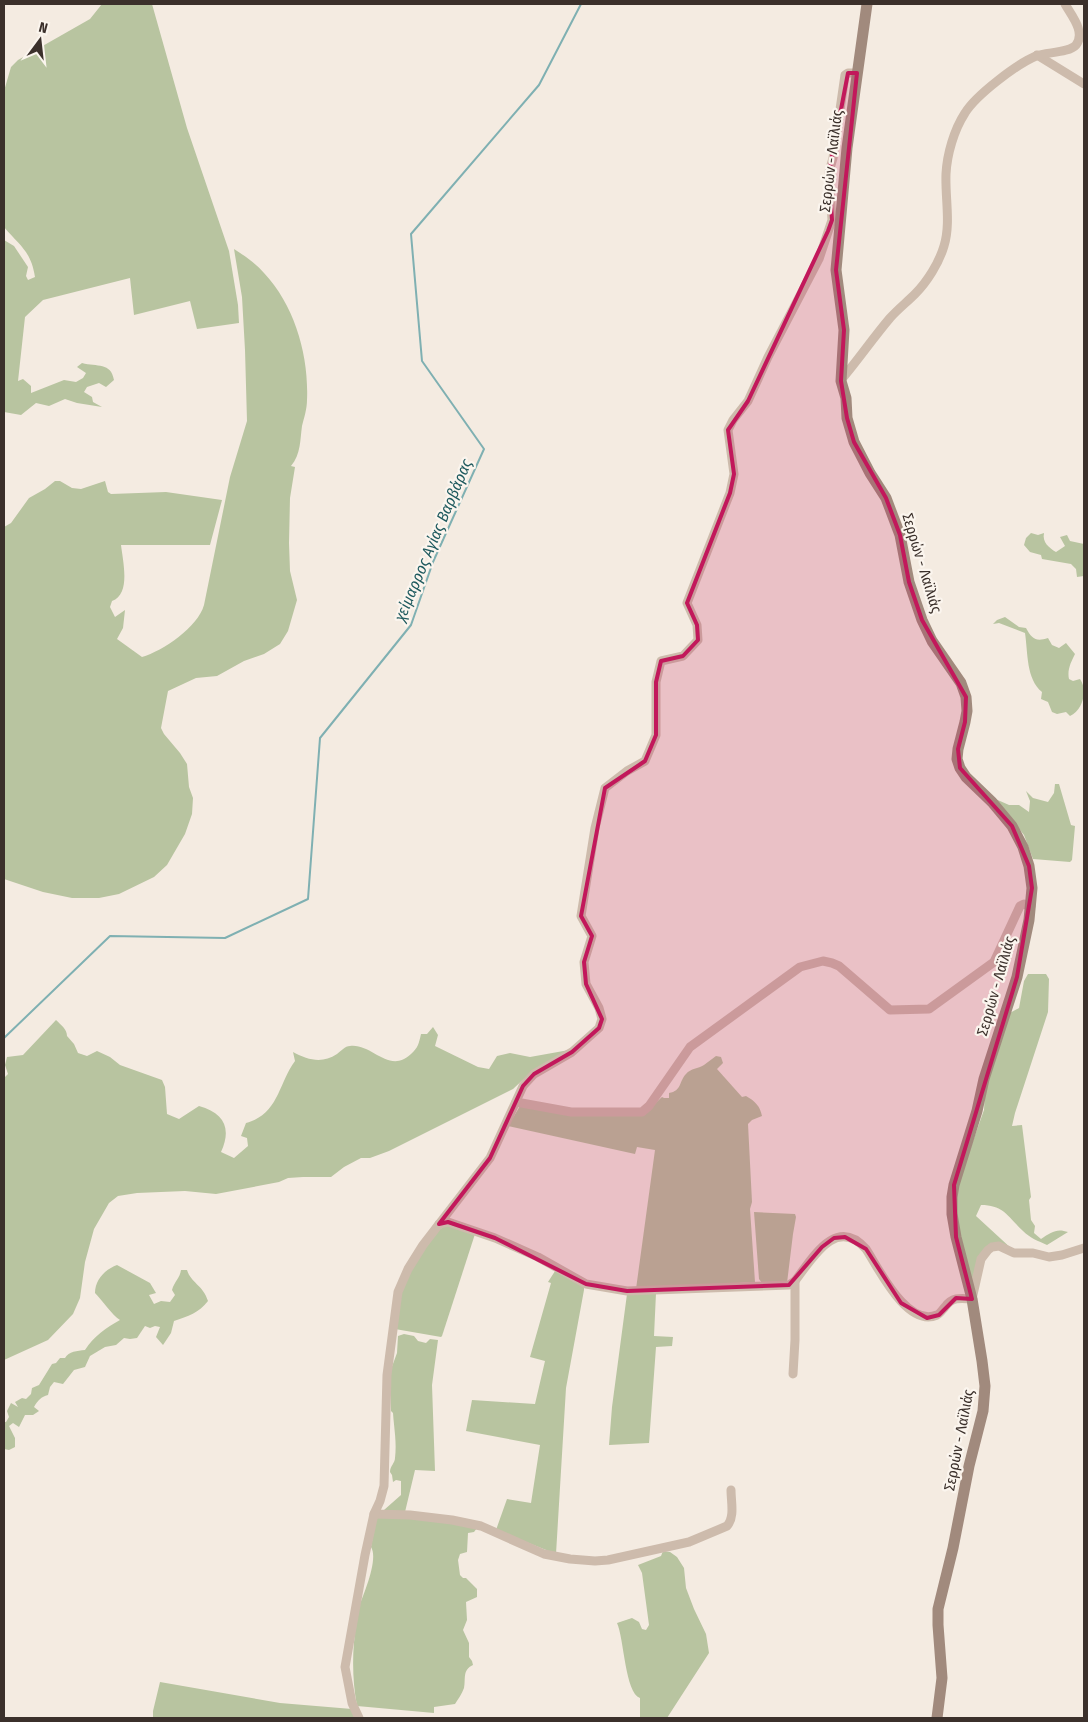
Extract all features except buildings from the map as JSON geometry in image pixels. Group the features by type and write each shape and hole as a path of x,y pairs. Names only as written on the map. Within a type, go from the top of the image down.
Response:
{"main road":[{"name":"Σερρών - Λαϊλιάς","path":"867,4 847,148 836,270 844,330 841,381 846,398 847,418 854,442 886,498 900,535 909,582 922,620 932,641 961,683 966,697 967,711 958,749 960,768 966,777 992,802 1012,826 1029,866 1032,888 1025,948 984,1080 952,1197 952,1214 972,1299 984,1386 983,1411 969,1466 954,1548 938,1610 942,1678 937,1718"}],"street":[{"path":"841,381 890,318 916,293 938,261 945,245 948,209 946,174 950,148 966,112 988,89 1037,55 1070,49 1076,44 1079,33 1078,26 1064,4"},
{"path":"1037,55 1084,84"},
{"path":"358,1718 352,1703 345,1667 365,1555 374,1514 384,1486 387,1375 398,1292 408,1270 423,1245 490,1158 523,1086 534,1074 572,1052 599,1028 602,1019 599,1008 586,984 584,962 592,936 581,916 595,828 605,788 627,771 645,761 656,735 656,682 661,661 683,656 698,640 697,625 687,603 730,493 734,474 728,430 748,401 768,357 819,259 832,220 829,172 833,158 845,75 848,72 857,73"},
{"path":"516,1102 571,1112 642,1112 650,1106 690,1047 800,967 822,961 839,966 890,1010 930,1010 994,962 1020,906 1024,904 1031,906"},
{"path":"439,1224 448,1222 495,1238 538,1257 586,1284 627,1291 789,1286 822,1247 834,1238 845,1237 859,1242 901,1303 912,1312 928,1318 939,1315 947,1304 956,1298 972,1299 984,1254 992,1247 998,1246 1014,1253 1033,1253 1049,1257 1084,1248"},
{"path":"793,1374 795,1281"},
{"path":"374,1514 410,1515 452,1520 481,1526 544,1554 570,1559 602,1560 689,1542 727,1526 732,1516 731,1490"}],"highlighted area":[{"path":"848,73 857,73 836,270 844,330 841,381 847,418 854,442 886,498 900,535 909,582 922,620 966,697 965,722 958,749 960,768 1012,826 1029,866 1032,888 1017,977 954,1185 956,1237 972,1299 956,1298 939,1315 927,1318 901,1303 866,1249 845,1237 834,1238 822,1247 789,1285 627,1291 586,1284 495,1238 448,1222 439,1224 490,1158 523,1086 534,1074 572,1052 599,1028 602,1019 586,984 584,962 592,936 581,916 605,788 645,761 656,735 656,682 661,661 683,656 698,640 697,625 687,603 730,493 734,474 728,430 748,401 832,220 829,172"}],"green space":[{"path":"102,4 152,4 187,128 229,251 239,323 197,329 190,301 134,315 130,278 43,300 25,317 18,381 23,379 31,386 31,393 64,380 76,382 83,378 86,373 77,367 82,363 107,368 110,370 114,380 106,387 99,383 87,387 84,392 92,397 93,402 102,407 65,399 49,406 36,403 21,415 4,412 4,240 14,246 28,267 26,276 28,280 35,277 28,255 4,227 4,91 11,67 18,60 90,19"},
{"path":"234,249 261,269 275,286 292,316 298,332 305,366 307,383 306,407 298,452 291,466 295,467 290,498 290,571 297,600 288,631 280,644 264,654 244,661 217,676 196,678 168,691 161,728 187,764 189,787 193,798 192,814 185,834 167,865 154,877 119,894 99,898 72,898 43,892 4,879 4,527 11,523 29,498 55,481 60,481 72,488 81,489 105,481 108,492 111,494 166,492 222,500 210,545 121,545 124,585 122,592 112,601 110,607 115,617 125,610 123,628 117,639 142,657 169,644 195,622 204,605 230,477 247,421 242,297"},
{"path":"1031,533 1038,535 1044,533 1044,539 1047,544 1056,552 1065,546 1060,537 1067,535 1070,541 1084,544 1084,576 1077,577 1076,569 1071,564 1042,559 1041,555 1030,552 1024,545 1026,538"},
{"path":"1005,617 1019,627 1026,628 1035,639 1048,638 1052,645 1059,648 1066,643 1075,654 1069,669 1069,679 1073,681 1080,679 1084,694 1081,705 1070,716 1066,712 1057,714 1052,712 1048,702 1041,699 1042,692 1037,687 1030,673 1025,633 999,623 993,624"},
{"path":"1055,784 1059,784 1071,825 1075,826 1072,860 1070,862 1033,859 1024,835 991,797 1009,805 1019,805 1029,812 1030,801 1026,791 1033,798 1048,802 1054,793"},
{"path":"1028,974 1046,974 1049,979 1048,1012 1012,1126 1022,1125 1031,1197 1029,1200 1031,1220 1035,1226 1034,1233 1041,1239 1054,1231 1068,1232 1047,1245 1028,1236 1000,1210 995,1207 981,1205 976,1216 1013,1250 993,1244 972,1288 957,1227 957,1186 984,1110 985,1091 1008,1014 1019,1008 1024,981"},
{"path":"56,1020 65,1029 67,1036 74,1044 78,1053 87,1056 97,1051 110,1057 120,1065 162,1080 165,1087 167,1114 179,1119 199,1106 215,1113 220,1117 225,1129 226,1136 221,1152 234,1158 248,1146 247,1138 241,1136 246,1123 257,1119 272,1105 295,1061 293,1052 310,1059 320,1060 337,1054 346,1047 358,1046 388,1060 403,1060 415,1050 421,1034 427,1034 433,1027 438,1035 435,1046 478,1067 489,1069 497,1056 510,1053 530,1057 569,1050 527,1076 513,1089 389,1151 370,1158 361,1158 331,1177 288,1178 279,1182 216,1194 185,1191 137,1193 118,1196 109,1203 94,1229 85,1262 80,1298 73,1314 48,1340 4,1360 4,1078 8,1074 5,1065 7,1057 23,1055"},
{"path":"716,1056 721,1057 723,1063 717,1069 742,1097 746,1096 754,1102 760,1109 762,1116 748,1124 752,1202 750,1209 755,1282 636,1289 655,1150 637,1147 635,1154 508,1126 520,1106 647,1111 662,1097 669,1098 669,1093 678,1088 688,1072 704,1065"},
{"path":"754,1212 795,1214 787,1283 762,1283 759,1279"},
{"path":"445,1226 453,1226 475,1234 442,1336 395,1329 401,1292 409,1272 435,1232"},
{"path":"117,1265 150,1283 156,1293 149,1295 154,1304 161,1301 170,1302 175,1295 172,1290 181,1270 187,1270 208,1301 189,1316 174,1321 171,1333 163,1345 156,1337 160,1327 150,1328 145,1326 137,1338 124,1338 116,1345 105,1347 90,1356 85,1367 74,1370 63,1384 54,1382 50,1387 48,1395 40,1399 34,1407 39,1411 33,1415 25,1415 19,1427 13,1423 9,1426 15,1438 15,1447 9,1450 4,1449 4,1422 9,1417 7,1411 11,1403 18,1407 15,1402 22,1398 26,1399 31,1394 32,1388 39,1385 52,1364 71,1353 85,1350 101,1333 120,1320 95,1293 95,1288 102,1275"},
{"path":"557,1268 584,1286 584,1290 566,1388 556,1554 496,1530 507,1499 531,1503 540,1445 466,1431 472,1400 535,1404 545,1361 530,1357 551,1283 548,1282"},
{"path":"656,1293 654,1336 673,1337 672,1346 656,1347 649,1443 609,1445 612,1407 627,1294"},
{"path":"404,1334 414,1336 418,1341 426,1343 430,1339 438,1340 432,1385 435,1471 415,1470 405,1512 384,1510 401,1495 401,1481 396,1480 393,1482 390,1472 395,1460 396,1447 393,1413 391,1411 390,1372 397,1353 398,1336"},
{"path":"379,1517 447,1521 477,1528 474,1532 468,1533 467,1552 460,1554 458,1560 460,1575 477,1589 477,1597 466,1602 467,1620 463,1630 469,1643 469,1657 473,1665 467,1669 464,1688 455,1704 434,1707 434,1713 357,1706 353,1676 353,1655 358,1609 372,1568 373,1553 371,1547 376,1519"},
{"path":"663,1551 670,1552 677,1557 684,1568 686,1588 706,1634 709,1653 667,1718 640,1718 640,1698 635,1694 631,1686 617,1623 632,1618 639,1622 642,1629 646,1630 649,1625 642,1573 638,1565 661,1556"},
{"path":"160,1682 280,1703 352,1709 356,1718 153,1718"}],"waterway":[{"name":"χείμαρρος Αγίας Βαρβάρας","path":"4,1038 110,936 225,938 308,899 320,738 411,625 433,562 484,449 422,361 411,234 539,85 581,4"}]}
